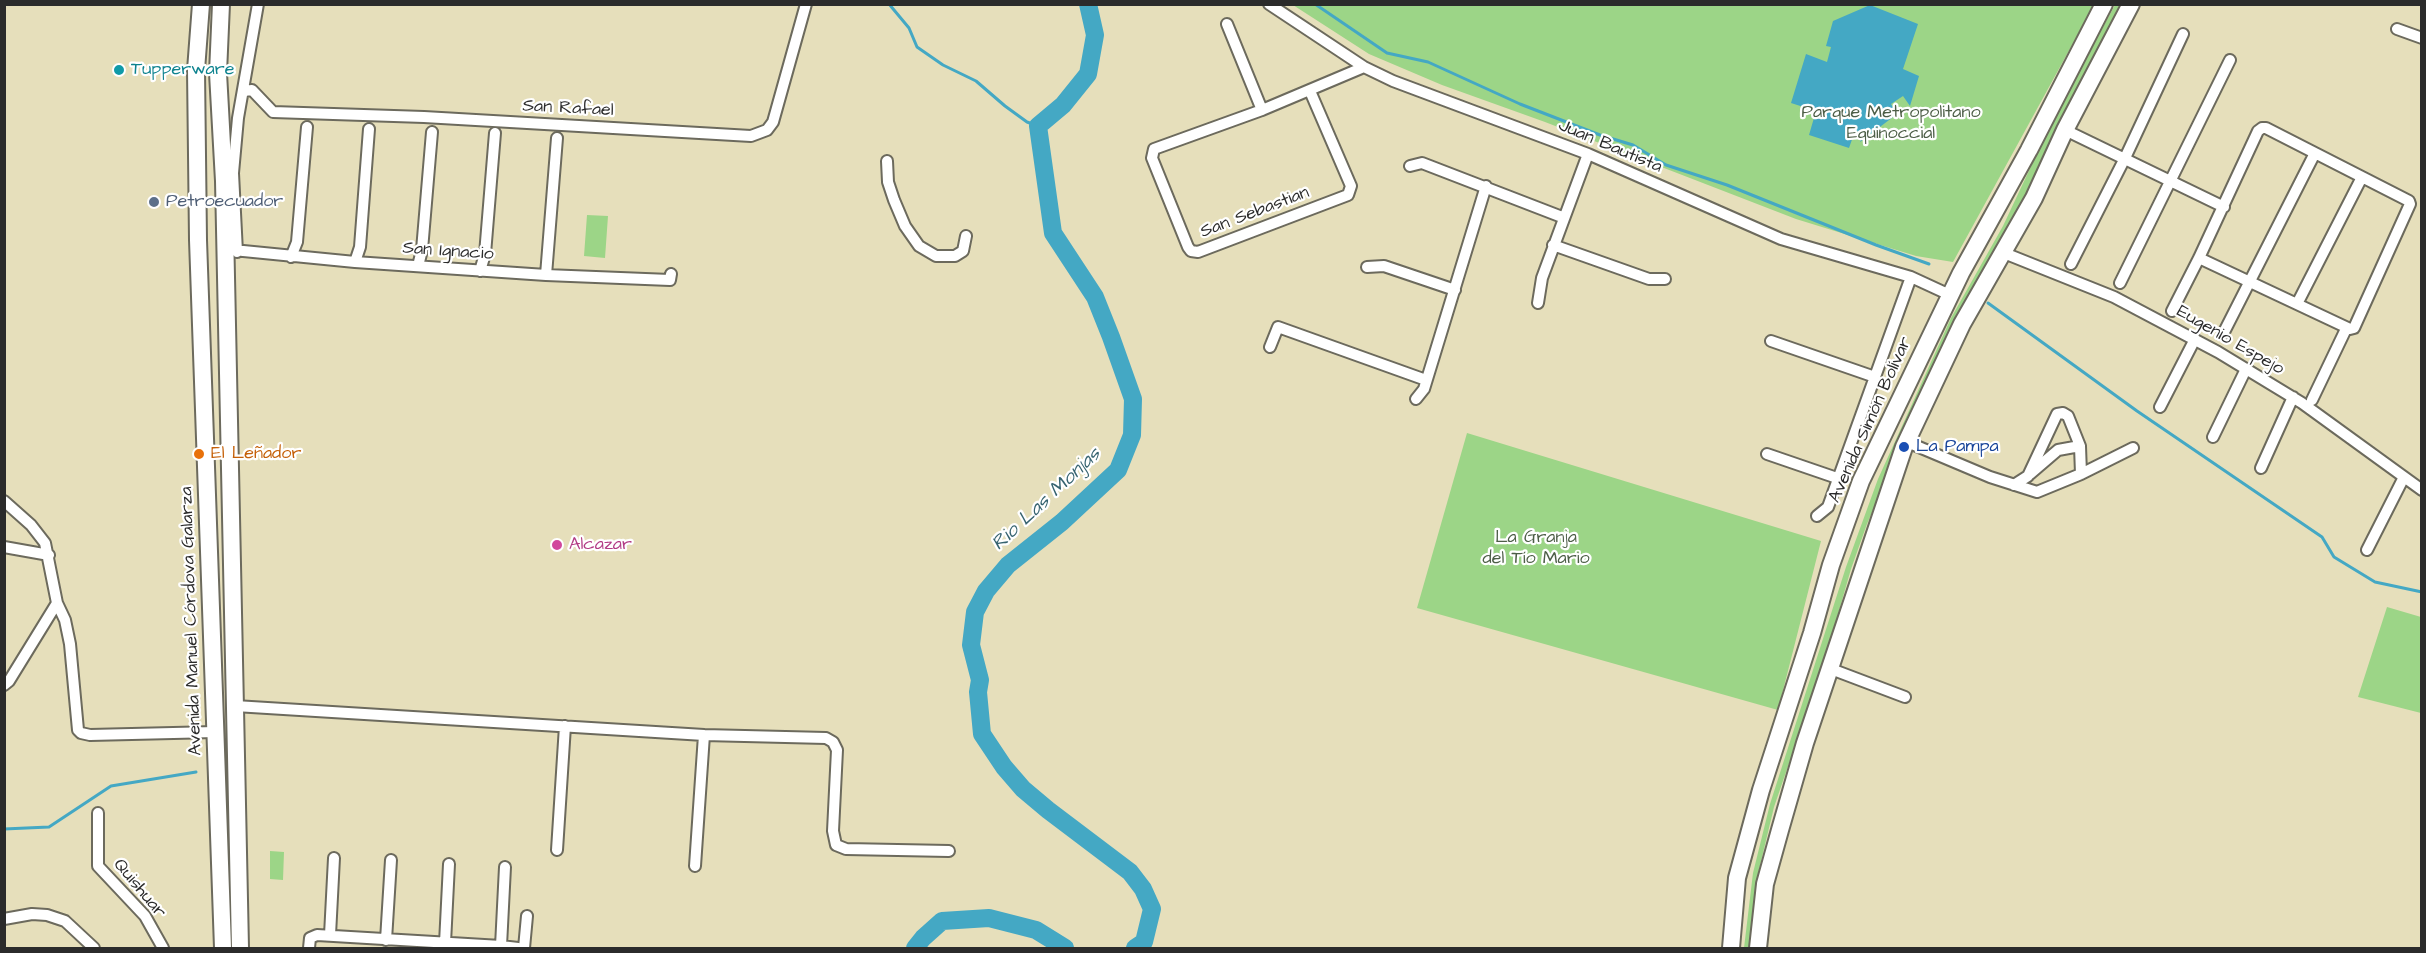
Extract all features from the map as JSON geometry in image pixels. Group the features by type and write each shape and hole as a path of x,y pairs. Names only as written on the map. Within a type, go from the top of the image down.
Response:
{"main road":[{"name":"Avenida Manuel Córdova Galarza","path":"201,4 196,70 198,240 223,948"},
{"path":"221,4 218,73 228,177 230,250 240,948"},
{"name":"Avenida Simón Bolívar","path":"1731,948 1740,867 1761,790 1831,565 1861,481 1950,294 2024,161 2104,4"},
{"path":"1758,948 1765,884 1805,743 1907,442 1962,324 2034,198 2131,4"},
{"path":"198,180 228,177"},
{"path":"217,794 226,800 236,793"}],"street":[{"path":"228,177 258,4"},
{"name":"San Rafael","path":"244,91 252,90 273,112 424,117 751,136 767,130 773,122 806,4"},
{"name":"Juan Bautista","path":"1269,4 1364,67 1415,89 1588,154 1781,239 1911,277 1950,294"},
{"path":"1227,24 1262,110"},
{"path":"2397,29 2421,38"},
{"path":"2071,264 2125,158 2183,34"},
{"path":"2120,283 2230,60"},
{"name":"San Sebastian","path":"1310,91 1351,186 1348,195 1198,252 1191,251 1152,158 1154,149 1262,110 1364,67"},
{"path":"291,257 297,242 307,128"},
{"path":"2172,311 2224,207 2258,131 2262,128 2409,201 2410,204 2354,328 2346,329 2199,258"},
{"path":"355,262 360,247 369,129"},
{"path":"2066,130 2224,207"},
{"path":"418,266 422,250 432,132"},
{"path":"480,271 485,254 495,133"},
{"path":"546,275 557,138"},
{"path":"2223,334 2314,153"},
{"path":"1538,303 1542,278 1562,217 1588,154"},
{"path":"886,161 888,182 894,200 905,226 920,246 936,256 955,256 963,250 966,236"},
{"path":"1410,166 1422,163 1562,217"},
{"path":"2296,304 2362,177"},
{"path":"1416,399 1424,389 1486,186"},
{"path":"1553,245 1649,279 1665,279"},
{"name":"San Ignacio","path":"230,250 291,257 480,271 546,275 671,277"},
{"name":"Eugenio Espejo","path":"2004,253 2114,297 2195,339 2293,397 2421,490"},
{"path":"1367,267 1384,266 1455,290"},
{"path":"1817,516 1828,507 1911,277"},
{"path":"1270,347 1278,327 1426,380"},
{"path":"2312,400 2346,329"},
{"path":"2160,407 2195,339"},
{"path":"1771,341 1875,377"},
{"path":"2214,437 2246,369"},
{"path":"2261,468 2293,397"},
{"path":"2028,476 2057,414 2063,413 2068,416 2080,446 2081,474"},
{"path":"1907,442 2037,492 2081,474 2133,448"},
{"path":"2014,485 2058,450 2069,446 2080,446"},
{"path":"1767,454 1837,478"},
{"path":"2367,550 2404,477"},
{"path":"4,501 31,525 45,543 49,555 57,603 65,620 70,644 78,730 90,735 215,732"},
{"path":"4,547 49,555"},
{"path":"4,685 9,681 57,603"},
{"path":"1831,669 1905,697"},
{"path":"235,706 704,735 830,739 837,750 833,831 836,845 846,849 949,851"},
{"path":"557,850 565,726"},
{"path":"695,866 704,735"},
{"name":"Quishuar","path":"98,813 98,866 145,916 163,948"},
{"path":"330,935 334,858"},
{"path":"386,940 391,860"},
{"path":"446,943 449,864"},
{"path":"501,945 505,867"},
{"path":"4,919 32,914 47,915 65,921 94,948"},
{"path":"524,948 527,916"},
{"path":"309,948 312,936 330,935 369,943 386,940 425,945 446,943 484,947 501,945 518,948"}],"green space":[{"name":"Parque Metropolitano Equinoccial","path":"1293,5 2094,5 1953,262 1916,256 1796,219 1545,122 1442,85 1369,54"},
{"path":"2115,5 2123,5 2008,229 1972,289 1935,363 1867,524 1851,569 1826,656 1774,807 1758,874 1750,948 1744,948 1753,873 1770,804 1846,567 1878,479 1951,318 2003,226 2058,109"},
{"path":"587,215 608,216 605,258 584,256"},
{"name":"La Granja del Tío Mario","path":"1467,433 1821,541 1778,710 1417,608"},
{"path":"2387,607 2421,617 2421,713 2358,697"},
{"path":"270,851 284,852 283,880 270,879"}],"water":[{"path":"1870,5 1918,24 1903,69 1919,76 1910,106 1903,96 1891,104 1897,114 1860,142 1863,133 1855,131 1849,148 1809,135 1816,111 1791,103 1806,54 1827,62 1831,47 1826,46 1833,21"}],"waterway":[{"path":"889,4 909,28 917,47 943,65 976,81 1027,122 1038,126"},
{"name":"Rio Las Monjas","path":"1088,4 1095,35 1088,74 1063,105 1038,126 1053,233 1095,297 1111,337 1133,399 1132,435 1118,470 1062,522 1008,565 986,591 975,612 971,645 980,680 978,692 982,734 1004,767 1023,789 1048,810 1130,872 1143,889 1152,909 1144,942 1135,948"},
{"path":"1315,4 1387,53 1428,62 1520,104 1600,135 1633,145 1666,165 1727,185 1929,264"},
{"path":"1988,303 2137,411 2322,537 2334,557 2375,582 2422,592"},
{"path":"4,829 49,827 111,786 196,772"},
{"name":"Rio Las Monjas","path":"915,948 942,921 989,918 1036,930 1065,948"}],"place":[{"name":"Tupperware","path":"119,70"},
{"name":"Petroecuador","path":"154,202"},
{"name":"La Pampa","path":"1904,447"},
{"name":"El Leñador","path":"199,454"},
{"name":"Alcazar","path":"557,545"}]}
